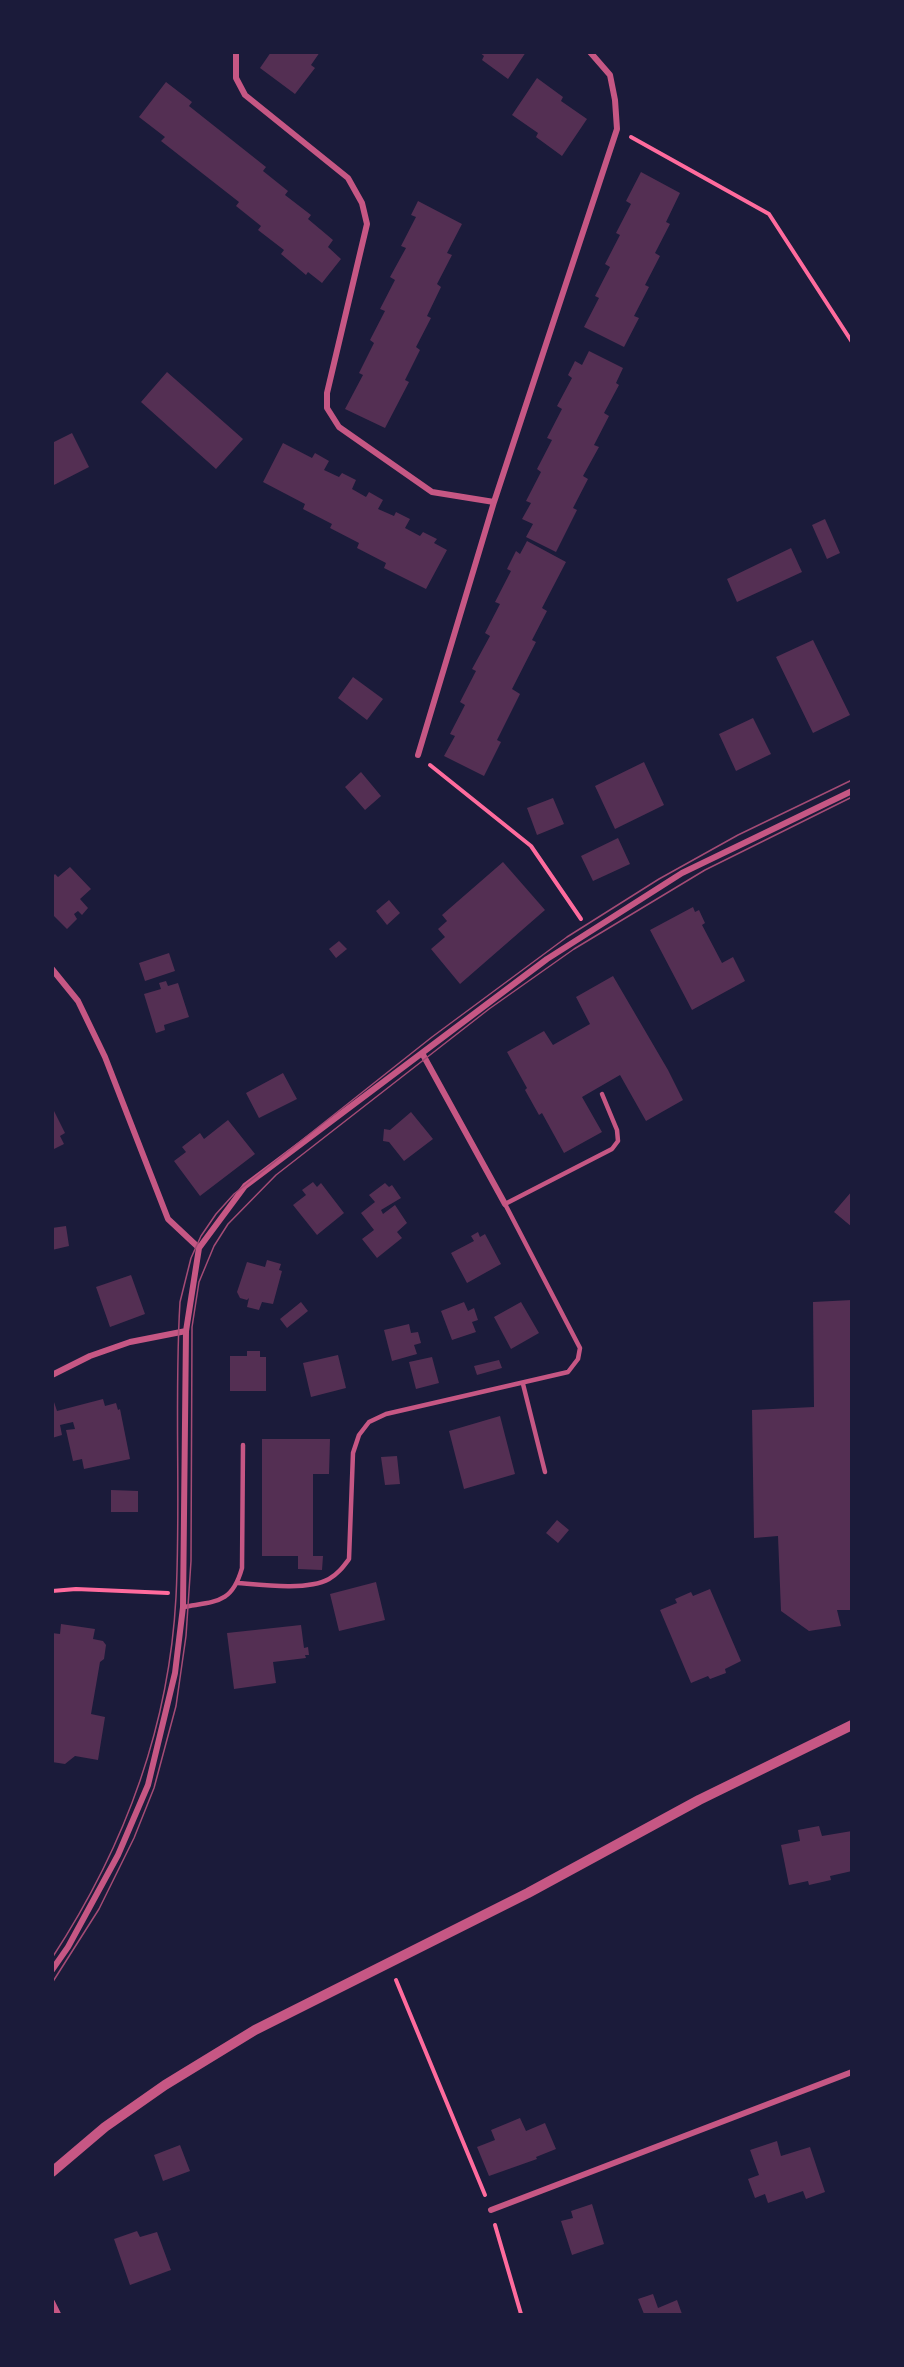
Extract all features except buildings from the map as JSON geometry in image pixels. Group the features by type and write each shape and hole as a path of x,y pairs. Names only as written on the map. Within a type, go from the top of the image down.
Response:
{"street":[{"path":"236,52 236,78 245,95 348,178 362,203 367,224 327,393 327,408 339,427 432,492 494,502"},
{"path":"418,755 494,502 617,129 610,75 590,52"},
{"path":"52,1970 68,1947 118,1855 148,1785 175,1673 183,1607 186,1331 199,1248 245,1186 547,959 682,873 852,791"},
{"path":"52,969 78,1001 105,1057 168,1219 199,1248"},
{"path":"422,1053 506,1204"},
{"path":"52,1375 90,1356 130,1342 186,1331"},
{"path":"52,2172 105,2127 165,2085 255,2030 528,1893 699,1800 852,1725"},
{"path":"491,2210 852,2072"},
{"path":"52,2302 58,2314"}],"lane":[{"path":"238,1583 289,1587 327,1581 340,1572 349,1559 352,1453 359,1435 369,1422 386,1414 568,1372 578,1359 580,1348 506,1204 612,1149 618,1141 617,1130 602,1094"},
{"path":"523,1384 545,1473"},
{"path":"183,1607 227,1597 238,1583 242,1568 243,1444"}],"path":[{"path":"617,129 770,214 852,342"},
{"path":"418,755 531,846 590,932"},
{"path":"52,1591 183,1592"},
{"path":"389,1963 491,2210 521,2314"}],"tram line":[{"path":"52,1958 101,1874 121,1830 153,1740 164,1694 172,1646 176,1597 180,1302 191,1258 201,1236 234,1194 432,1037 567,937 659,879 738,835 852,780"},
{"path":"52,1983 99,1909 134,1838 154,1788 176,1706 186,1636 191,1561 192,1327 199,1282 214,1246 228,1224 276,1175 489,1009 574,949 705,870 852,797"}]}
